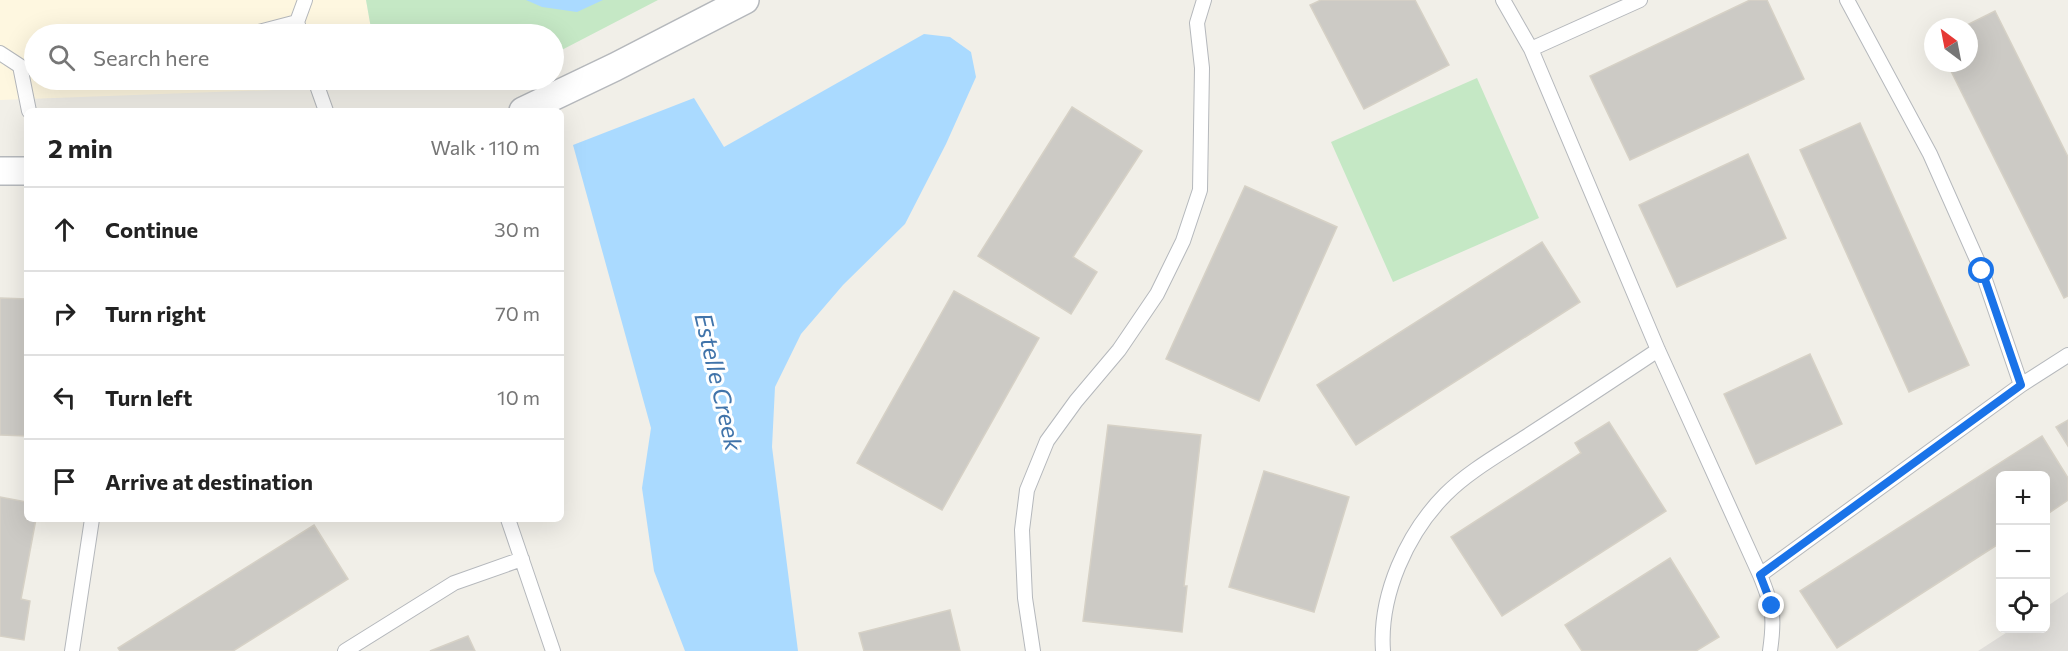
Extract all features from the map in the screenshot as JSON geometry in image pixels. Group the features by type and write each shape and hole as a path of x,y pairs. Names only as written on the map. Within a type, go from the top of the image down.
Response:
{"street":[{"path":"529,108 745,0"},
{"path":"0,171 24,171"}],"lane":[{"path":"300,24 305,0"},
{"path":"1034,651 1025,598 1022,530 1027,490 1047,441 1076,401 1119,350 1157,294 1183,241 1200,190 1202,68 1197,23 1204,0"},
{"path":"1503,0 1531,50 1658,350 1760,575 1772,606 1774,629 1770,651"},
{"path":"1531,50 1640,0"},
{"path":"1847,0 1930,154 1982,271 2021,385"},
{"path":"0,53 20,66 24,65"},
{"path":"20,66 24,86"},
{"path":"25,90 28,108"},
{"path":"319,90 325,108"},
{"path":"1383,651 1385,613 1392,583 1423,520 1447,493 1479,467 1658,350"},
{"path":"1760,575 2021,385 2068,355"},
{"path":"72,651 92,522"},
{"path":"509,522 553,651"},
{"path":"345,651 454,583 522,559"}],"shaded area":[{"path":"0,0 366,0 370,24 24,24 24,90 273,90 0,100"},
{"path":"2068,592 2068,651 1978,651 2006,633 2050,633 2050,604"}],"green space":[{"path":"366,0 658,0 564,49 564,24 370,24"},
{"path":"1477,78 1539,218 1393,282 1331,142"}],"water":[{"path":"526,0 603,0 577,12 542,7"},
{"name":"Estelle Creek","path":"924,34 950,37 971,52 976,77 946,144 905,224 843,285 801,334 775,387 772,447 798,651 685,651 654,571 642,488 651,428 573,145 694,98 724,147"}],"building":[{"path":"1321,0 1415,0 1449,65 1364,109 1310,5"},
{"path":"1750,0 1767,0 1804,79 1630,160 1590,76"},
{"path":"1995,11 2068,157 2068,296 2064,298 1951,72 1978,72 1978,20"},
{"path":"1072,107 1142,151 1073,257 1097,272 1071,314 978,256"},
{"path":"1860,123 1969,365 1909,392 1800,150"},
{"path":"1748,154 1786,238 1677,287 1639,205"},
{"path":"1245,186 1337,227 1259,401 1166,359"},
{"path":"1542,242 1580,302 1356,445 1317,385"},
{"path":"954,291 1039,338 942,510 857,463"},
{"path":"0,298 24,299 24,436 0,435"},
{"path":"1810,354 1842,424 1756,464 1724,394"},
{"path":"2068,420 2068,446 2056,427"},
{"path":"1609,422 1666,511 1502,616 1451,537 1581,453 1575,443"},
{"path":"1108,425 1201,435 1184,586 1187,586 1182,632 1083,621"},
{"path":"2042,436 2068,478 2068,500 2050,512 2050,471 1996,471 1996,546 1837,648 1800,591"},
{"path":"1264,471 1349,497 1314,612 1229,587"},
{"path":"0,497 24,501 24,522 35,522 21,599 30,601 24,640 0,636"},
{"path":"314,525 348,579 233,651 120,651 118,648"},
{"path":"1670,558 1719,637 1696,651 1582,651 1565,625"},
{"path":"950,610 960,651 864,651 859,633"},
{"path":"468,636 475,651 430,651"}],"route":[{"path":"1772,606 1760,575 2021,385 1982,271"}]}
